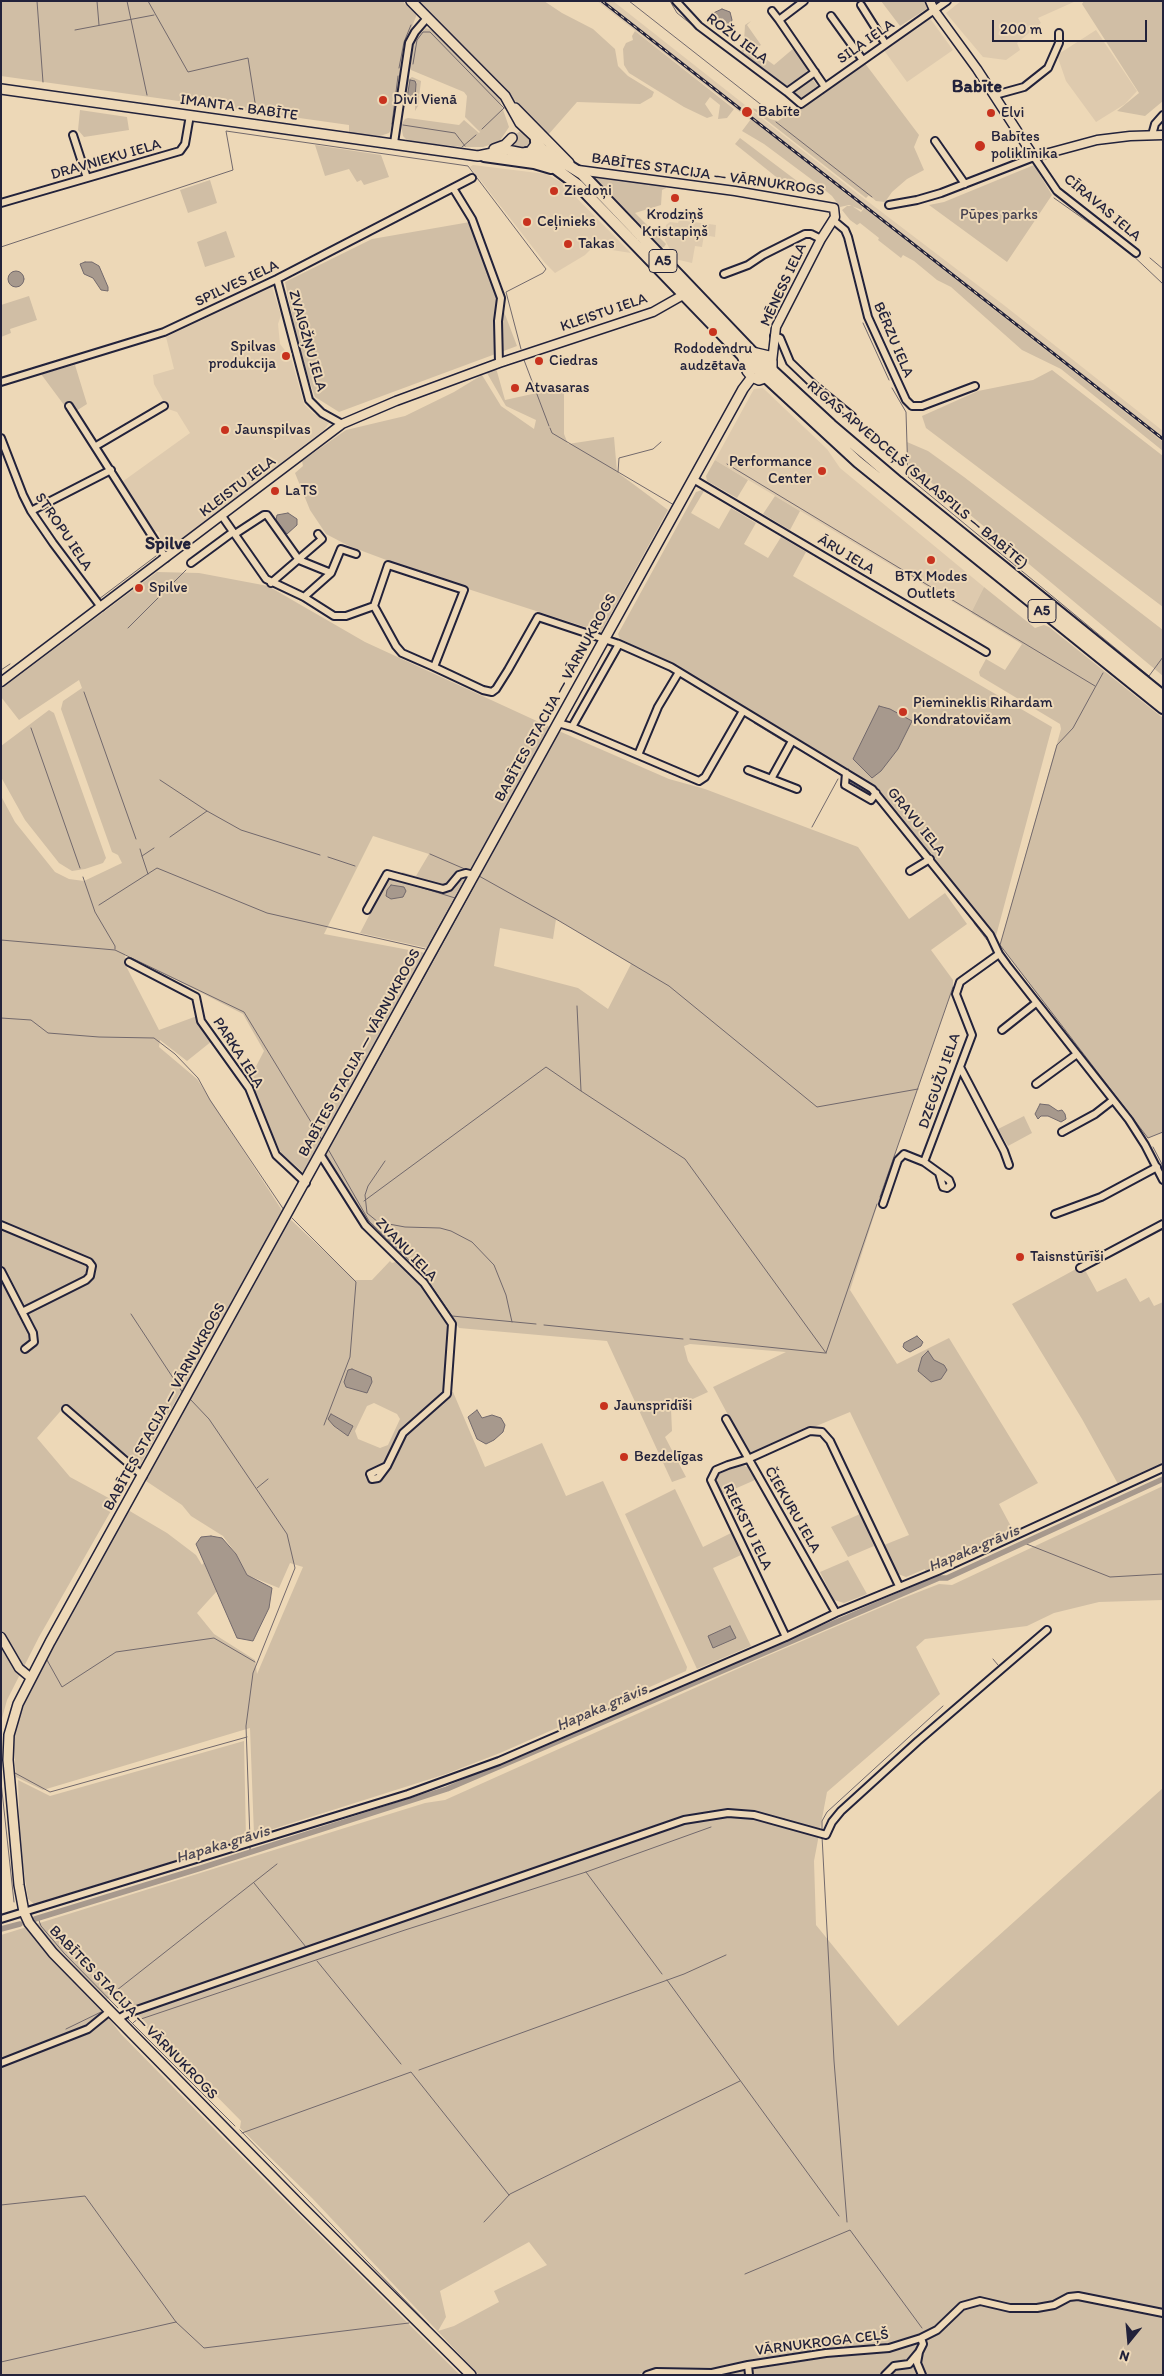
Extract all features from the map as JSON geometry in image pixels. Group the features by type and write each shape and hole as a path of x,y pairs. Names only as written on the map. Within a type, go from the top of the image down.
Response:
{"highway":[{"name":"RĪGAS APVEDCEĻŠ (SALASPILS — BABĪTE)","path":"537,136 542,149 576,170 770,370 881,474 1163,708"},
{"name":"RĪGAS APVEDCEĻŠ (SALASPILS — BABĪTE)","path":"527,153 537,154 565,174 742,355 770,370"},
{"path":"484,156 534,163 565,174"},
{"name":"RĪGAS APVEDCEĻŠ (SALASPILS — BABĪTE)","path":"881,474 1163,696"}],"main road":[{"path":"411,1 508,101 537,136 535,147 527,153 516,151 512,144 514,125 508,101"},
{"name":"IMANTA - BABĪTE","path":"1,89 472,155 484,156 507,150 516,151"},
{"path":"508,101 520,123 537,136"},
{"path":"513,136 519,130 526,129"},
{"name":"IMANTA - BABĪTE","path":"472,155 505,145 513,136"},
{"path":"742,355 747,371 758,380 770,370 769,356 752,352"},
{"name":"BABĪTES STACIJA — VĀRNUKROGS","path":"471,2375 303,2208 42,1940 24,1912 12,1820 8,1760 9,1735 18,1704 31,1678 693,479 752,377"}],"street":[{"name":"ROŽU IELA","path":"676,1 693,22 787,92 800,104"},
{"path":"779,20 804,1"},
{"path":"930,1 934,10 995,95 1034,158"},
{"name":"SILA IELA","path":"800,104 947,1"},
{"path":"861,5 886,43"},
{"path":"772,11 825,87"},
{"path":"831,16 862,59"},
{"path":"394,143 409,43 415,32 427,18"},
{"path":"995,95 1024,87 1048,68 1057,48 1059,33"},
{"path":"787,92 815,72"},
{"name":"DRAVNIEKU IELA","path":"1,204 180,151 185,144 190,114"},
{"path":"1152,135 1155,124 1163,115"},
{"path":"73,135 87,178"},
{"path":"889,204 917,200 1034,158 1097,140 1163,135"},
{"path":"935,141 965,184"},
{"name":"CĪRAVAS IELA","path":"1034,158 1057,191 1136,254"},
{"name":"BABĪTES STACIJA — VĀRNUKROGS","path":"576,170 825,205 834,208 834,216"},
{"name":"SPILVES IELA","path":"1,382 164,332 277,279 472,178"},
{"path":"453,188 472,219 501,298 498,321 499,363"},
{"name":"MĒNESS IELA","path":"770,370 774,340 785,308 834,216"},
{"name":"BĒRZU IELA","path":"834,216 848,237 868,317 906,400 912,406 922,406 975,386"},
{"name":"MĒNESS IELA","path":"724,274 748,265 762,255 805,234 821,239"},
{"name":"ZVAIGŽŅU IELA","path":"277,279 309,400 322,413 342,424"},
{"name":"KLEISTU IELA","path":"1,682 342,424 396,400 499,363 653,312 683,295"},
{"path":"774,340 780,338 790,362 814,385 852,416"},
{"name":"MĒNESS IELA","path":"764,354 774,340"},
{"path":"69,406 166,558"},
{"path":"96,446 164,406"},
{"name":"STROPU IELA","path":"1,438 31,511 101,607"},
{"path":"31,511 110,470"},
{"name":"ĀRU IELA","path":"693,479 986,652"},
{"path":"191,563 234,533 267,515 299,560 331,573"},
{"path":"222,516 266,579 271,583 304,597 334,616 346,616 374,606"},
{"path":"271,583 299,560 320,537"},
{"path":"304,597 331,573 341,549 356,554"},
{"path":"388,566 464,590 434,667 402,653 396,646 374,606 388,566"},
{"name":"GRAVU IELA","path":"434,667 482,690 492,692 496,690 538,617 618,644 680,672 876,793 990,935 999,954 1113,1100 1145,1145 1163,1180"},
{"path":"572,727 618,644"},
{"path":"638,756 658,707 680,672"},
{"path":"558,723 572,727 681,774 703,780 743,711"},
{"path":"771,779 792,741"},
{"path":"748,770 797,789"},
{"path":"846,774 845,785 871,800 876,793"},
{"path":"910,871 930,858"},
{"path":"367,910 387,874 443,889 449,887 460,875 466,873 474,875"},
{"name":"DZEGUŽU IELA","path":"924,1162 972,1035 956,994 960,982 999,954"},
{"name":"PARKA IELA","path":"129,962 196,997 202,1021 249,1088 276,1155 306,1183"},
{"path":"1002,1030 1036,1002"},
{"path":"1036,1084 1077,1054"},
{"path":"960,1067 1010,1165"},
{"path":"1062,1132 1095,1114 1113,1100"},
{"name":"ZVANU IELA","path":"320,1154 364,1225 424,1283 452,1324 447,1394 403,1433 387,1466"},
{"path":"883,1204 898,1160 904,1154 924,1162 939,1173"},
{"path":"1055,1214 1100,1197 1157,1167"},
{"path":"1080,1268 1163,1224"},
{"path":"1,1225 89,1262 92,1266 90,1276 86,1280 22,1312"},
{"path":"1,1271 34,1338 31,1346 25,1349"},
{"path":"66,1409 143,1476"},
{"name":"ČIEKURU IELA","path":"726,1419 836,1613"},
{"name":"RIEKSTU IELA","path":"786,1637 710,1480 716,1470 748,1459 810,1431 822,1432 830,1441 899,1586"},
{"path":"1,1919 408,1794 499,1761 786,1637 836,1613 899,1586 938,1572 1163,1468"},
{"path":"118,2019 128,2013 684,1820 728,1813 754,1815 826,1835 832,1822 848,1804 918,1741 1048,1630"},
{"path":"1,1637 19,1668 31,1678"},
{"path":"1,2063 88,2028 110,2011"},
{"name":"VĀRNUKROGA CEĻŠ","path":"647,2375 656,2372 712,2373 748,2365 826,2353 889,2348 922,2338 937,2330 962,2306 980,2301 1021,2309 1054,2305 1069,2297 1078,2296 1163,2313"},
{"path":"885,2375 894,2366 909,2364 923,2344 922,2338"},
{"path":"918,2352 918,2363 922,2375"},
{"path":"748,2365 749,2375"}],"shaded area":[{"path":"597,1 613,1 858,194 1005,306 1163,431 1163,442"},
{"path":"961,1 1076,1 1038,18 1041,23 1017,43 1020,50 1006,60 983,57 946,13"},
{"path":"722,9 730,12 732,20 725,29 721,22 707,19 709,15"},
{"path":"929,17 953,50 907,82 883,49"},
{"path":"1096,30 1137,91 1125,104 1096,122 1066,81 1057,55"},
{"path":"410,80 415,81 416,84 413,101 407,98"},
{"path":"473,165 546,174 561,182 631,253 593,247 585,255 555,273 545,263 470,167"},
{"path":"679,220 716,225 715,237 704,235 702,247 695,246 692,263 675,259 665,240 666,225 670,222 678,223"},
{"path":"92,262 99,266 108,291 101,290 93,278 84,274 80,264"},
{"path":"16,271 22,273 24,279 22,285 16,287 10,285 8,279 10,273"},
{"path":"272,287 281,315 278,324 280,344 291,358 304,404 313,413 329,423 324,430 168,549 162,546 159,532 153,531 122,482 190,433 177,412 168,409 154,384 153,375 174,369 166,337"},
{"path":"763,388 827,449 840,468 984,587 971,613 715,460 754,389"},
{"path":"288,513 297,519 297,525 287,534 276,520 277,515"},
{"path":"879,706 890,709 912,721 898,749 881,771 872,778 853,759"},
{"path":"391,885 404,887 406,891 403,897 391,899 386,896 387,890"},
{"path":"1040,1104 1049,1105 1058,1111 1062,1110 1066,1119 1061,1122 1048,1116 1041,1116 1038,1119 1035,1114"},
{"path":"917,1336 923,1342 921,1346 910,1352 903,1347 904,1343"},
{"path":"928,1351 934,1360 944,1365 947,1370 941,1379 931,1382 918,1371 922,1357"},
{"path":"352,1369 371,1377 372,1382 367,1393 346,1387 344,1382 348,1370"},
{"path":"477,1410 482,1418 492,1415 501,1418 505,1425 503,1432 486,1444 477,1439 468,1417"},
{"path":"331,1414 353,1426 348,1436 328,1419"},
{"path":"201,1537 222,1538 236,1554 247,1575 272,1588 269,1608 253,1641 237,1638 196,1544"},
{"path":"730,1626 736,1638 713,1648 708,1636"}],"green space":[{"path":"1,1 403,1 405,4 408,2 417,14 404,47 392,128 389,133 380,136 349,133 349,125 1,76"},
{"path":"417,1 544,1 593,29 615,49 618,66 628,76 654,92 652,97 640,104 577,102 548,135"},
{"path":"881,1 925,1 928,8 900,26"},
{"path":"1084,1 1163,1 1163,101 1145,116 1117,111 1139,93 1082,4"},
{"path":"751,21 747,25 761,45 758,47 744,42 745,25"},
{"path":"426,28 435,31 499,98 509,127 499,142 483,147 462,147 408,141 403,136 401,125 408,118 459,125 464,120 480,132 465,117 467,96 464,92 411,70 409,62 414,39"},
{"path":"635,31 734,109 727,118 718,119 720,105 710,97 705,104 713,116 707,118 684,107 629,73 624,65 623,49 626,43 633,40 632,36"},
{"path":"745,47 744,53 755,55 759,60 763,57 774,65 794,48 799,56 809,65 806,73 785,87 741,54 742,48"},
{"path":"864,62 919,135 914,147 924,170 907,179 892,192 885,202 876,201 869,195 866,198 751,108 756,109 770,119 778,121"},
{"path":"412,77 421,81 418,106 415,111 415,102 405,102 404,109 403,106 407,80"},
{"path":"809,80 813,80 819,88 801,101 795,90"},
{"path":"80,110 127,117 129,130 84,137 78,130"},
{"path":"751,119 862,207 862,210 849,205 840,207 832,196 815,182 764,144 742,131"},
{"path":"523,131 530,134 533,141 530,148 523,151 516,148 513,141 516,134"},
{"path":"740,138 797,181 790,188 735,144"},
{"path":"315,145 381,155 389,177 364,185 361,180 357,182 349,169 325,176"},
{"name":"Pūpes parks","path":"1034,165 1052,195 1007,262 929,205 944,202"},
{"path":"591,175 666,185 666,188 662,190 661,205 635,213 666,244 664,247 660,248 657,246"},
{"path":"210,180 217,203 188,213 180,190"},
{"path":"847,206 852,206 861,212 864,208 1163,442 1163,451 1061,369 1022,350 951,287 937,280 914,261 903,255 901,258 860,223 857,225 850,220 842,210"},
{"path":"470,222 517,346 339,412 315,397 301,357 285,282 372,239"},
{"path":"226,231 235,257 205,267 197,242"},
{"path":"29,296 37,320 10,329 11,333 1,337 1,305"},
{"path":"75,365 87,404 76,411 70,402 64,405 41,374"},
{"path":"496,368 505,400 555,389 551,392 564,393 564,434 568,444 614,437 617,472 668,510 601,632 437,579 349,546 326,534 310,510 295,473 303,466 302,461 346,430 405,416 454,392 482,375 501,406 534,429 536,420 506,406 487,373"},
{"path":"1052,370 1163,456 1163,607 926,428 922,416 978,391 1033,380"},
{"path":"907,442 928,451 964,477 1163,630 1163,676 908,463"},
{"path":"715,460 748,480 737,498 707,481 706,476"},
{"path":"704,491 691,513 719,529 731,508 756,523 744,544 768,558 781,537 806,552 793,576 1052,727 996,936 875,788 668,662 620,639 618,634 696,492"},
{"path":"775,496 800,511 790,530 763,514"},
{"path":"157,572 199,573 268,586 365,642 552,728 669,779 705,789 858,847 909,919 945,893 967,924 931,950 953,980 953,987 880,1197 850,1290 897,1364 949,1338 1038,1483 999,1504 1014,1532 926,1572 925,1569 906,1577 898,1574 884,1545 909,1535 850,1412 749,1454 713,1387 786,1352 690,1344 684,1346 688,1361 708,1392 671,1409 672,1431 665,1437 686,1477 672,1482 607,1341 459,1328 419,1275 367,1223 320,1151 304,1173 281,1153 248,1082 264,1051 243,1014 125,954 126,966 159,1030 197,1016 200,1025 212,1041 187,1061 160,1040 159,1047 197,1079 285,1215 196,1382 207,1372 206,1368 290,1219 355,1280 372,1280 390,1261 392,1263 399,1261 422,1286 448,1327 444,1393 453,1392 485,1467 542,1443 566,1496 603,1481 687,1667 686,1671 500,1753 446,1774 254,1835 250,1728 43,1790 16,1777 13,1735 21,1705 128,1510 167,1533 196,1555 202,1565 204,1562 217,1591 197,1613 214,1634 255,1660 257,1674 303,1567 290,1563 279,1588 247,1575 236,1554 223,1536 191,1516 182,1505 143,1479 187,1401 180,1393 139,1467 132,1464 65,1406 37,1438 70,1477 116,1502 39,1637 7,1700 1,1722 1,796 15,822 55,872 69,879 84,881 122,863 118,855 112,852 61,709 63,701 82,688 79,680 19,720 1,697 1,689","holes":["373,836 429,854 416,876 402,872 400,881 391,878 387,881 360,933 436,950 436,955 324,934","556,919 631,964 608,1009 578,988 494,966 500,928 553,939","374,1403 397,1414 400,1419 388,1445 380,1448 358,1439 355,1431 367,1406","331,1414 353,1426 349,1436 334,1426"]},
{"path":"984,587 1035,628 1044,625 1049,627 1163,718 1163,1132 1148,1138 1000,945 1061,729 1060,724 980,676 979,672 986,659 1005,670 1022,644 971,613"},
{"path":"49,710 54,713 106,858 103,863 85,869 72,871 59,863 25,820 1,777 1,746"},
{"path":"1024,1116 1032,1133 1008,1146 998,1129"},
{"path":"1076,1269 1080,1271 1085,1270 1097,1292 1126,1278 1140,1302 1149,1297 1154,1306 1163,1302 1163,1463 1118,1484 1082,1419 1012,1304"},
{"path":"740,1465 748,1467 755,1480 723,1494 716,1481 719,1473"},
{"path":"1163,1486 1163,1600 1099,1602 1054,1613 1027,1626 925,1639 916,1647 940,1694 827,1792 814,1861 816,1925 898,2026 1163,1788 1163,2375 658,2375 661,2374 659,2367 636,2375 479,2375 312,2198 240,2128 241,2121 177,2056 112,1996 98,2005 121,2034 460,2375 1,2375 1,1935 425,1803 445,1800 746,1665 898,1600 939,1584 952,1585","holes":["529,2242 547,2265 494,2291 499,2302 454,2326 438,2331 446,2317 440,2291"]},
{"path":"675,1489 703,1547 731,1533 741,1555 713,1568 751,1646 697,1669 625,1514"},
{"path":"860,1514 874,1546 848,1557 831,1527"},
{"path":"848,1560 867,1594 844,1603 834,1600 820,1572"},
{"path":"244,1741 246,1839 34,1904 28,1899 20,1844 18,1780 50,1796"}],"waterway":[{"path":"37,1 43,82"},
{"path":"97,1 99,25"},
{"path":"127,1 147,95"},
{"path":"148,1 188,72 248,58 257,115"},
{"path":"629,1 773,114"},
{"path":"670,1 677,13 724,50"},
{"path":"75,30 154,15"},
{"path":"399,68 404,42 411,25"},
{"path":"413,64 417,40 423,32 430,32 504,108"},
{"path":"392,124 398,76"},
{"path":"482,129 504,108"},
{"path":"776,122 872,197"},
{"path":"403,125 455,133 465,146"},
{"path":"1,247 233,170 226,131 468,166 546,269 543,273 506,292 521,349"},
{"path":"462,147 476,135"},
{"path":"456,183 464,179"},
{"path":"443,189 451,185"},
{"path":"381,221 430,195"},
{"path":"1054,198 1122,246"},
{"path":"357,234 373,226"},
{"path":"1127,250 1163,284"},
{"path":"1150,258 1163,269"},
{"path":"863,323 889,380"},
{"path":"524,360 549,426"},
{"path":"892,388 906,412 908,477 1149,676 1163,657"},
{"path":"550,428 552,433 674,505"},
{"path":"618,472 619,458 653,449 661,442"},
{"path":"727,464 1095,686"},
{"path":"99,599 156,556"},
{"path":"128,628 186,570"},
{"path":"1,670 10,664"},
{"path":"1103,673 1073,728 1057,745 1000,945 1148,1138 1163,1132"},
{"path":"84,692 136,839"},
{"path":"754,723 785,742"},
{"path":"31,728 80,868"},
{"path":"795,747 841,775"},
{"path":"812,827 838,779"},
{"path":"160,780 207,811"},
{"path":"849,781 870,794"},
{"path":"876,800 923,858"},
{"path":"170,837 207,811 241,830 320,855"},
{"path":"148,874 142,856 154,848"},
{"path":"140,849 142,856"},
{"path":"430,854 467,870"},
{"path":"328,857 355,866"},
{"path":"928,864 969,916"},
{"path":"99,905 157,868 267,913 425,949"},
{"path":"479,876 669,986 817,1107 918,1089"},
{"path":"83,877 95,912 115,949"},
{"path":"397,880 455,898"},
{"path":"430,943 465,880"},
{"path":"349,1113 474,886"},
{"path":"974,923 987,940"},
{"path":"1,940 115,950 244,1012 322,1140"},
{"path":"880,1197 953,987"},
{"path":"577,1006 581,1091 685,1159 826,1353"},
{"path":"1,1018 31,1020 48,1033 99,1037 154,1038 175,1054 198,1078 210,1100 284,1210"},
{"path":"364,1201 546,1067 581,1091"},
{"path":"1153,1147 1163,1166"},
{"path":"328,1149 369,1221 423,1274 452,1316 536,1324"},
{"path":"385,1161 368,1186 365,1195 367,1213 378,1222 405,1227 440,1228 451,1231 472,1242 494,1265 506,1295 512,1322"},
{"path":"826,1353 877,1204"},
{"path":"292,1218 356,1282 350,1357 324,1425"},
{"path":"131,1314 183,1393"},
{"path":"544,1325 683,1339"},
{"path":"690,1339 825,1353"},
{"path":"190,1399 209,1419 287,1534 295,1568 253,1673 246,1726 250,1839"},
{"path":"257,1488 268,1479"},
{"name":"Hapaka grāvis","path":"35,1919 447,1789 939,1578 947,1578 1163,1479"},
{"path":"1024,1543 1110,1577 1163,1574"},
{"path":"47,1660 62,1687 116,1652 214,1638 255,1662"},
{"path":"993,1659 998,1665"},
{"path":"822,1830 822,1821 827,1812 943,1706"},
{"path":"15,1773 50,1792 247,1737"},
{"path":"1,1782 14,1902"},
{"path":"132,2024 135,2021 405,1930 586,1872 711,1827"},
{"path":"822,1836 834,2061 847,2222"},
{"name":"Hapaka grāvis","path":"250,1846 250,1853"},
{"path":"117,1990 277,1864"},
{"path":"586,1872 662,1974"},
{"path":"254,1883 306,1947"},
{"path":"38,1918 41,1926 64,1953 118,2008"},
{"name":"Hapaka grāvis","path":"1,1929 20,1924"},
{"path":"419,2070 684,1974 726,1955"},
{"path":"317,1961 401,2064"},
{"path":"667,1980 839,2216"},
{"path":"66,2029 101,2012"},
{"path":"128,2019 235,2126"},
{"path":"242,2133 411,2072 509,2195"},
{"path":"484,2222 510,2194 740,2081"},
{"path":"240,2130 429,2325"},
{"path":"1,2205 85,2196 176,2322 204,2348 409,2323"},
{"path":"745,2274 850,2230 922,2328"},
{"path":"1,2362 176,2322"}],"railway":[{"path":"602,1 1163,439"}],"place":[{"name":"Divi Vienā","path":"383,100"},
{"name":"Babīte","path":"747,112"},
{"name":"Elvi","path":"991,113"},
{"name":"Babītes poliklīnika","path":"980,146"},
{"name":"Ziedoņi","path":"554,191"},
{"name":"Krodziņš Kristapiņš","path":"675,198"},
{"name":"Ceļinieks","path":"527,222"},
{"name":"Takas","path":"568,244"},
{"name":"Rododendru audzētava","path":"713,332"},
{"name":"Spilvas produkcija","path":"286,356"},
{"name":"Ciedras","path":"539,361"},
{"name":"Atvasaras","path":"515,388"},
{"name":"Jaunspilvas","path":"225,430"},
{"name":"Performance Center","path":"822,471"},
{"name":"LaTS","path":"275,491"},
{"name":"BTX Modes Outlets","path":"931,560"},
{"name":"Spilve","path":"139,588"},
{"name":"Piemineklis Rihardam Kondratovičam","path":"903,712"},
{"name":"Taisnstūrīši","path":"1020,1257"},
{"name":"Jaunsprīdīši","path":"604,1406"},
{"name":"Bezdelīgas","path":"624,1457"}],"district":[{"name":"Babīte","path":"977,87"},
{"name":"Spilve","path":"168,544"}]}
